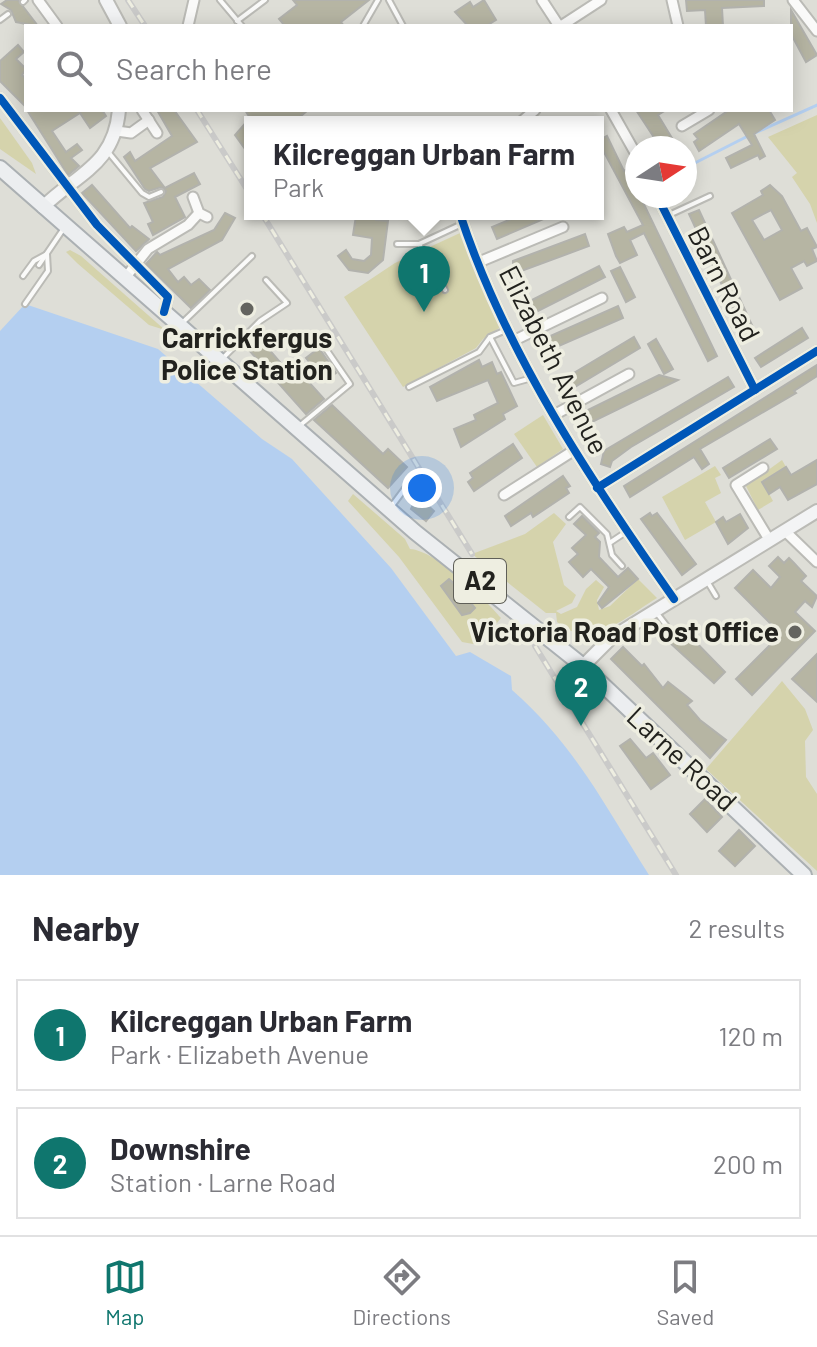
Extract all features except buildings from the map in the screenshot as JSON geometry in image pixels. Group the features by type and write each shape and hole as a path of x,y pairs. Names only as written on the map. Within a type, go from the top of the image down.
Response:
{"main road":[{"name":"A2","path":"0,168 224,364"},
{"name":"Larne Road","path":"224,364 390,509 583,666 804,875"}],"street":[{"path":"38,0 56,24"},
{"path":"106,0 119,24"},
{"path":"188,24 194,0"},
{"path":"542,0 559,24"},
{"path":"563,24 601,0"},
{"path":"672,0 678,24"},
{"path":"793,0 817,31"},
{"path":"1,100 97,225 168,297 164,312"},
{"path":"43,207 107,151 117,131 119,112"},
{"path":"143,112 157,133"},
{"path":"612,112 626,136"},
{"path":"682,126 706,112"},
{"path":"117,131 131,133 149,120"},
{"path":"125,278 148,249 203,215 193,197"},
{"name":"Barn Road","path":"662,208 755,390"},
{"name":"Elizabeth Avenue","path":"461,220 509,328 573,451 674,599"},
{"path":"479,262 563,227"},
{"path":"515,340 602,298"},
{"path":"597,488 817,351"},
{"path":"554,415 629,374"},
{"name":"Elizabeth Avenue","path":"504,495 573,451"},
{"path":"763,468 736,485 770,541"},
{"path":"583,666 602,644 817,511"},
{"path":"785,531 817,562"}],"lane":[{"path":"220,0 240,24"},
{"path":"237,21 265,0"},
{"path":"364,24 378,0"},
{"path":"389,0 402,24"},
{"path":"0,20 8,14"},
{"path":"107,151 142,193 149,197 161,192"},
{"path":"666,216 710,196"},
{"path":"397,244 419,244 459,220"},
{"path":"39,265 66,226"},
{"path":"419,244 445,290"},
{"path":"23,276 34,261 47,254"},
{"path":"25,304 48,271 47,254"},
{"path":"179,325 252,256"},
{"path":"224,364 260,321 287,303 266,280"},
{"path":"409,387 479,352 490,337 509,328"},
{"path":"297,428 350,384 317,336"},
{"path":"490,337 514,383 535,378"},
{"path":"390,509 409,483"},
{"path":"569,517 580,507 611,542 612,555 622,566"},
{"path":"611,542 626,532"},
{"path":"706,580 716,596"},
{"path":"655,610 666,625"}],"shaded area":[{"path":"817,115 817,223 810,204 792,177 797,173 768,137"},
{"path":"0,118 32,163 36,174 0,149"},
{"path":"460,233 502,326 476,348 403,387 344,297 395,263"},
{"path":"70,250 81,256 165,330 149,325 77,263 66,252"},
{"path":"543,415 563,449 537,467 514,434"},
{"path":"782,460 786,467 762,481 773,501 758,510 746,486"},
{"path":"715,466 721,475 715,478 721,493 705,502 716,522 685,540 662,497"},
{"path":"353,494 405,539 410,549 446,566 501,618 479,645 462,642 399,557 348,501"},
{"path":"554,513 566,524 553,542 564,585 576,595 572,603 556,611 561,614 577,607 586,589 596,580 604,587 597,600 599,610 610,606 638,579 657,598 608,628 582,633 557,622 556,613 546,613 472,554 525,534"},
{"path":"782,681 805,709 813,730 805,741 806,777 817,794 817,871 706,769"}],"water":[{"path":"25,304 158,349 262,439 292,459 391,568 456,656 470,652 511,676 512,690 571,754 649,875 0,875 0,331"}],"waterway":[{"path":"755,133 817,105"},
{"path":"697,162 748,136"}],"railway":[{"path":"128,0 144,24"},
{"path":"198,112 244,184"},
{"path":"266,220 472,554"},
{"path":"535,646 676,875"}],"cycle path":[{"path":"0,98 97,225 168,297 164,312"},
{"path":"663,208 755,390"},
{"path":"462,220 501,316 553,414 674,599"},
{"path":"597,488 817,351"}],"place":[{"name":"Carrickfergus Police Station","path":"247,309"},
{"name":"Kilcreggan Urban Farm","path":"424,312"},
{"name":"Victoria Road Post Office","path":"795,632"},
{"name":"Downshire","path":"581,726"}]}
